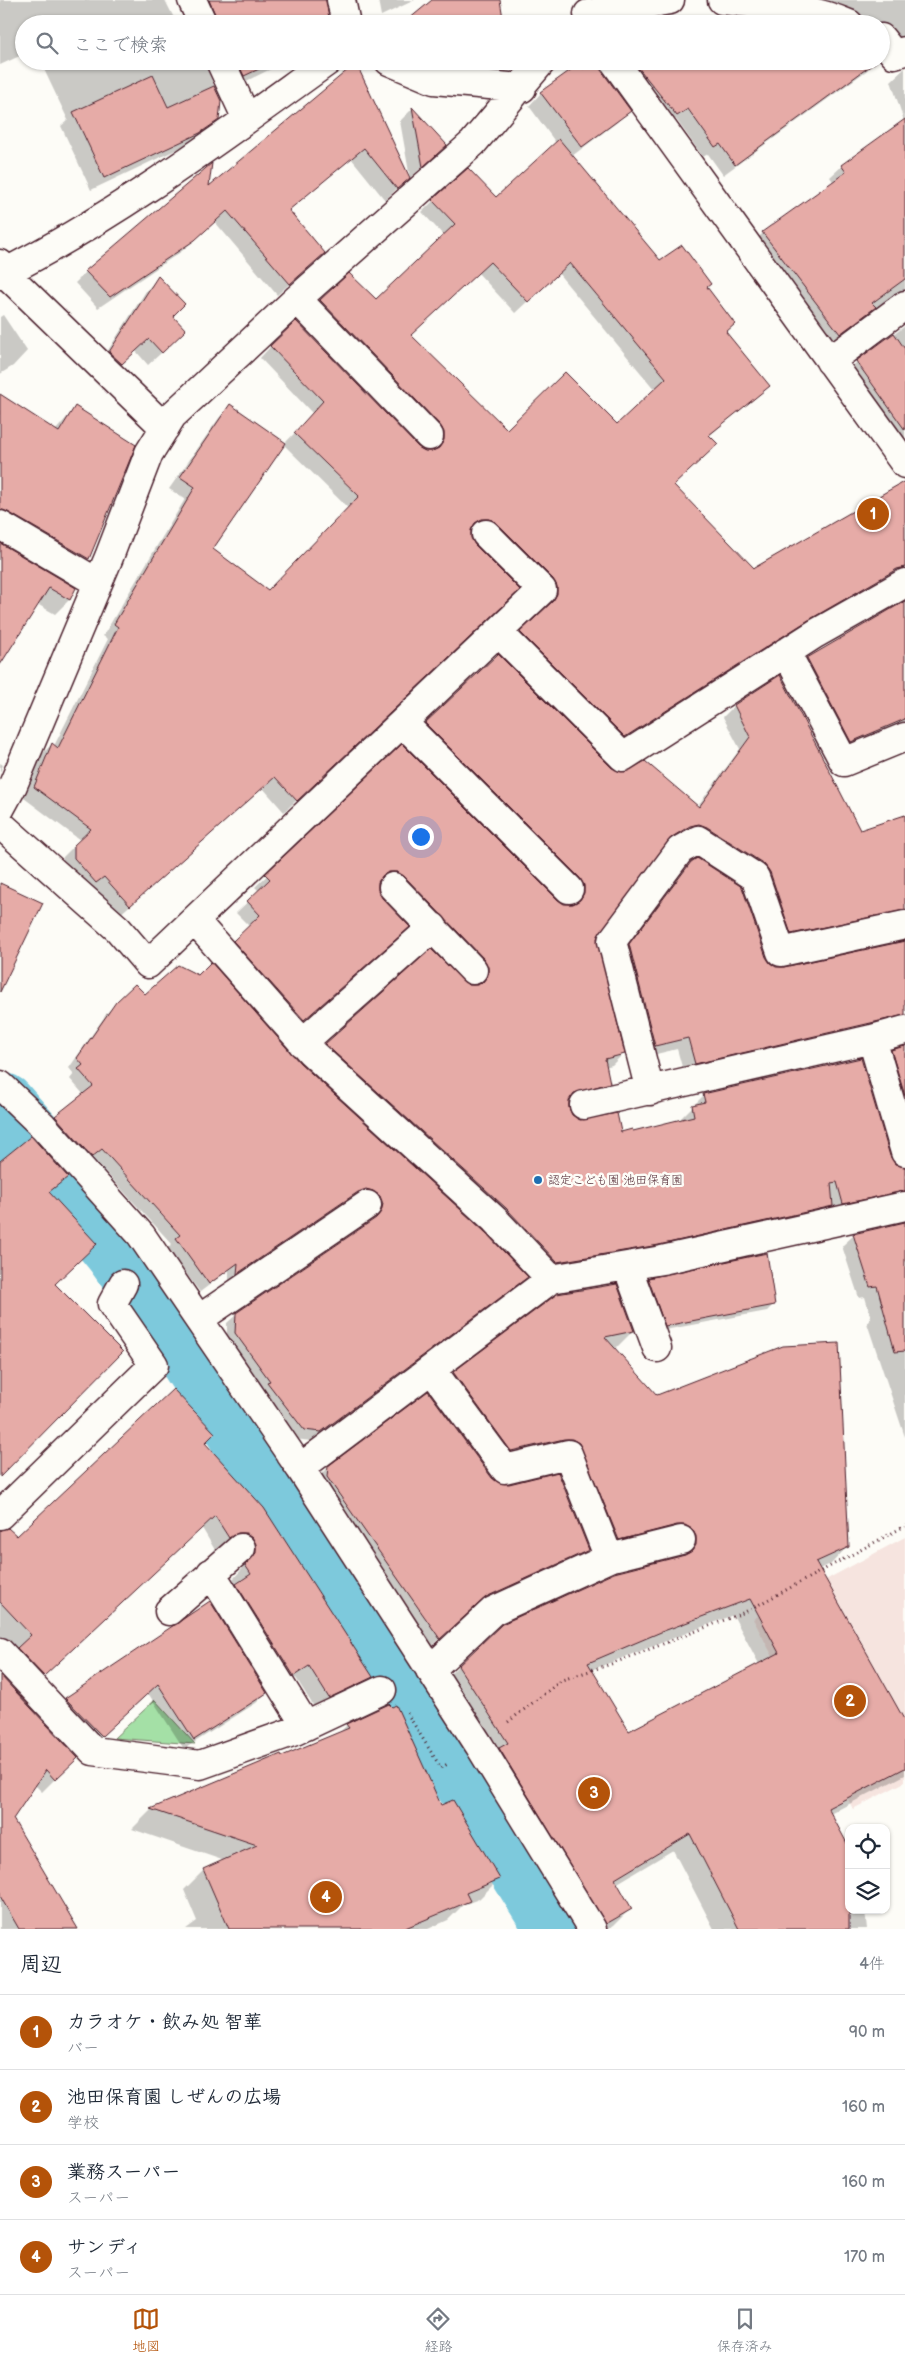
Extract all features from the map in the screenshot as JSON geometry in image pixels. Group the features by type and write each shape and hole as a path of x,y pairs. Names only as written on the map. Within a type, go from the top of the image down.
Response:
{"street":[{"path":"192,0 199,15"},
{"path":"342,0 344,15"},
{"path":"584,13 670,0"},
{"path":"722,0 783,7 822,15"},
{"path":"890,49 894,54 905,51"},
{"path":"224,70 247,119"},
{"path":"165,428 2,271 62,242 200,155 315,70"},
{"path":"410,70 434,80 522,88"},
{"path":"0,809 13,785 98,583 149,453 172,416 297,299 473,143 522,88 535,70"},
{"path":"620,70 905,464"},
{"path":"297,299 429,436"},
{"path":"830,361 905,305"},
{"path":"0,525 98,583"},
{"path":"0,824 118,929 148,964 542,590 486,534"},
{"path":"498,632 623,758 786,652 905,583"},
{"path":"786,652 844,762 905,737"},
{"path":"403,723 569,889"},
{"path":"650,1091 612,941 680,850 698,840 754,877 781,952 905,925"},
{"path":"393,886 473,970"},
{"path":"195,921 302,1043 495,1220 551,1279"},
{"path":"302,1043 433,927"},
{"path":"584,1105 905,1030"},
{"path":"872,1039 905,1152"},
{"path":"0,1085 43,1126 141,1234 300,1468 479,1744 592,1929"},
{"path":"199,1320 367,1205"},
{"path":"300,1468 551,1279 627,1266 905,1206"},
{"path":"627,1266 657,1348"},
{"path":"0,1515 154,1365 112,1304 123,1284"},
{"path":"432,1370 505,1469 568,1454 609,1558"},
{"path":"430,1670 493,1611 609,1558 681,1540"},
{"path":"169,1611 241,1548"},
{"path":"211,1573 306,1726"},
{"path":"0,1652 93,1751 200,1765 306,1726 382,1690"}],"path":[{"path":"479,1744 562,1680 614,1663 745,1612 905,1526"},
{"path":"382,1690 394,1694 442,1768"}],"shaded area":[{"path":"905,1537 905,1782 853,1809 753,1619"}],"green space":[{"path":"155,1700 195,1744 114,1738"}],"building":[{"path":"209,0 326,0 328,15 215,15"},
{"path":"432,0 500,0 502,15 414,15"},
{"path":"241,70 257,70 244,76"},
{"path":"348,70 359,70 410,178 397,189 364,148 289,210 325,253 290,284 227,211 195,240 110,297 85,271 212,163 209,186"},
{"path":"571,70 601,70 631,111 582,147 540,92"},
{"path":"640,70 865,70 735,165 720,144 715,147 688,109 677,116"},
{"path":"153,75 168,107 214,86 221,101 219,120 200,133 104,178 73,112"},
{"path":"412,107 447,145 423,167"},
{"path":"905,119 905,279 872,303 876,307 840,334 762,232 846,172 841,165"},
{"path":"559,139 660,260 682,245 711,284 707,287 735,324 726,332 770,386 709,435 718,444 674,485 754,568 905,481 905,567 897,569 807,621 625,737 520,632 553,601 557,594 557,586 553,579 497,523 490,519 482,519 475,523 471,530 471,538 475,545 520,590 297,801 275,777 130,906 104,877 96,883 74,858 74,845 91,829 34,787 52,743 58,748 118,627 114,624 195,487 180,477 230,404 286,443 213,549 268,590 359,496 294,433 323,401 270,346 296,321 418,447 425,451 439,448 444,440 444,432 440,425 320,300 349,273 376,299 455,224 432,200 468,168 496,197","holes":["490,262 528,302 570,263 666,378 617,424 565,372 507,429 411,335"]},
{"path":"158,276 185,304 173,316 186,330 162,353 149,339 122,364 109,352"},
{"path":"894,333 905,349 905,430 856,361"},
{"path":"0,394 59,432 75,406 136,445 89,559 0,509"},
{"path":"0,543 76,588 70,600 49,588 0,665"},
{"path":"905,601 905,719 851,742 807,658"},
{"path":"498,654 612,768 625,772 645,761 699,807 750,737 734,705 780,675 860,830 905,815 905,910 791,934 770,872 764,864 707,827 699,824 690,826 672,837 597,938 625,1054 605,1059 610,1083 574,1093 569,1100 569,1108 572,1115 580,1120 617,1113 621,1132 632,1129 633,1131 694,1116 692,1105 705,1102 703,1094 861,1058 890,1156 895,1164 905,1167 905,1191 843,1204 837,1182 831,1183 833,1206 659,1245 557,1262 506,1208 325,1044 431,949 468,985 477,985 483,982 488,975 488,967 484,959 404,876 397,872 389,872 383,875 378,882 378,890 382,898 410,927 304,1020 233,941 260,915 247,901 270,879 265,874 402,744 558,900 564,904 573,904 580,900 584,893 584,885 580,878 425,723"},
{"path":"697,858 742,887 766,957 776,967 784,967 905,941 905,1015 695,1064 688,1038 655,1046 629,944 691,862"},
{"path":"0,883 43,903 0,992"},
{"path":"211,962 300,1063 484,1231 528,1277 321,1432 304,1430 267,1382 270,1381 235,1333 236,1313 376,1218 381,1212 383,1204 380,1196 366,1189 358,1192 237,1274 238,1263 209,1284 176,1238 180,1235 102,1149 92,1157 55,1116 93,1086 78,1069 83,1065 77,1058 116,1002 135,984 145,994 178,965 198,975"},
{"path":"905,1046 905,1096 891,1050"},
{"path":"31,1136 68,1177 49,1192 97,1244 55,1284 123,1352 0,1477 0,1161"},
{"path":"905,1222 905,1351 895,1352 877,1286 870,1287 853,1234"},
{"path":"767,1253 775,1305 665,1326 648,1278"},
{"path":"617,1284 634,1331 605,1337 657,1395 783,1346 839,1343 849,1547 816,1562 905,1721 905,1768 828,1808 845,1840 845,1914 849,1914 849,1929 739,1929 690,1834 615,1879 632,1909 606,1924 499,1748 508,1743 458,1666 502,1624 614,1573 685,1555 692,1551 696,1545 696,1536 692,1529 685,1525 677,1525 619,1540 579,1443 572,1439 564,1439 511,1451 453,1372 557,1294","holes":["750,1599 779,1653 629,1731 588,1663 661,1632"]},
{"path":"173,1389 215,1433 205,1443 264,1508 373,1677 329,1698 309,1666 294,1676 236,1584 251,1574 245,1565 256,1553 256,1544 252,1537 246,1533 238,1533 229,1538 215,1516 44,1676 17,1648 31,1635 0,1602 0,1530 8,1528 17,1536"},
{"path":"428,1391 492,1478 499,1483 509,1484 558,1472 589,1550 486,1597 440,1639 327,1477 328,1466"},
{"path":"210,1601 267,1693 194,1740 158,1684 102,1736 65,1698"},
{"path":"0,1675 78,1758 55,1780 46,1770 13,1819 78,1929 19,1929 0,1896"},
{"path":"389,1704 392,1707 396,1705 441,1805 453,1800 500,1879 466,1893 470,1901 403,1929 229,1929 203,1869 257,1845 150,1809 281,1754 282,1756 349,1728 346,1724"}],"waterway":[{"path":"0,1109 119,1247 184,1339 461,1764 564,1929"}],"place":[{"name":"カラオケ・飲み処 智華","path":"873,514"},
{"name":"認定こども園 池田保育園","path":"538,1180"},
{"name":"池田保育園 しぜんの広場","path":"850,1701"},
{"name":"業務スーパー","path":"594,1793"},
{"name":"サンディ","path":"326,1897"}]}
